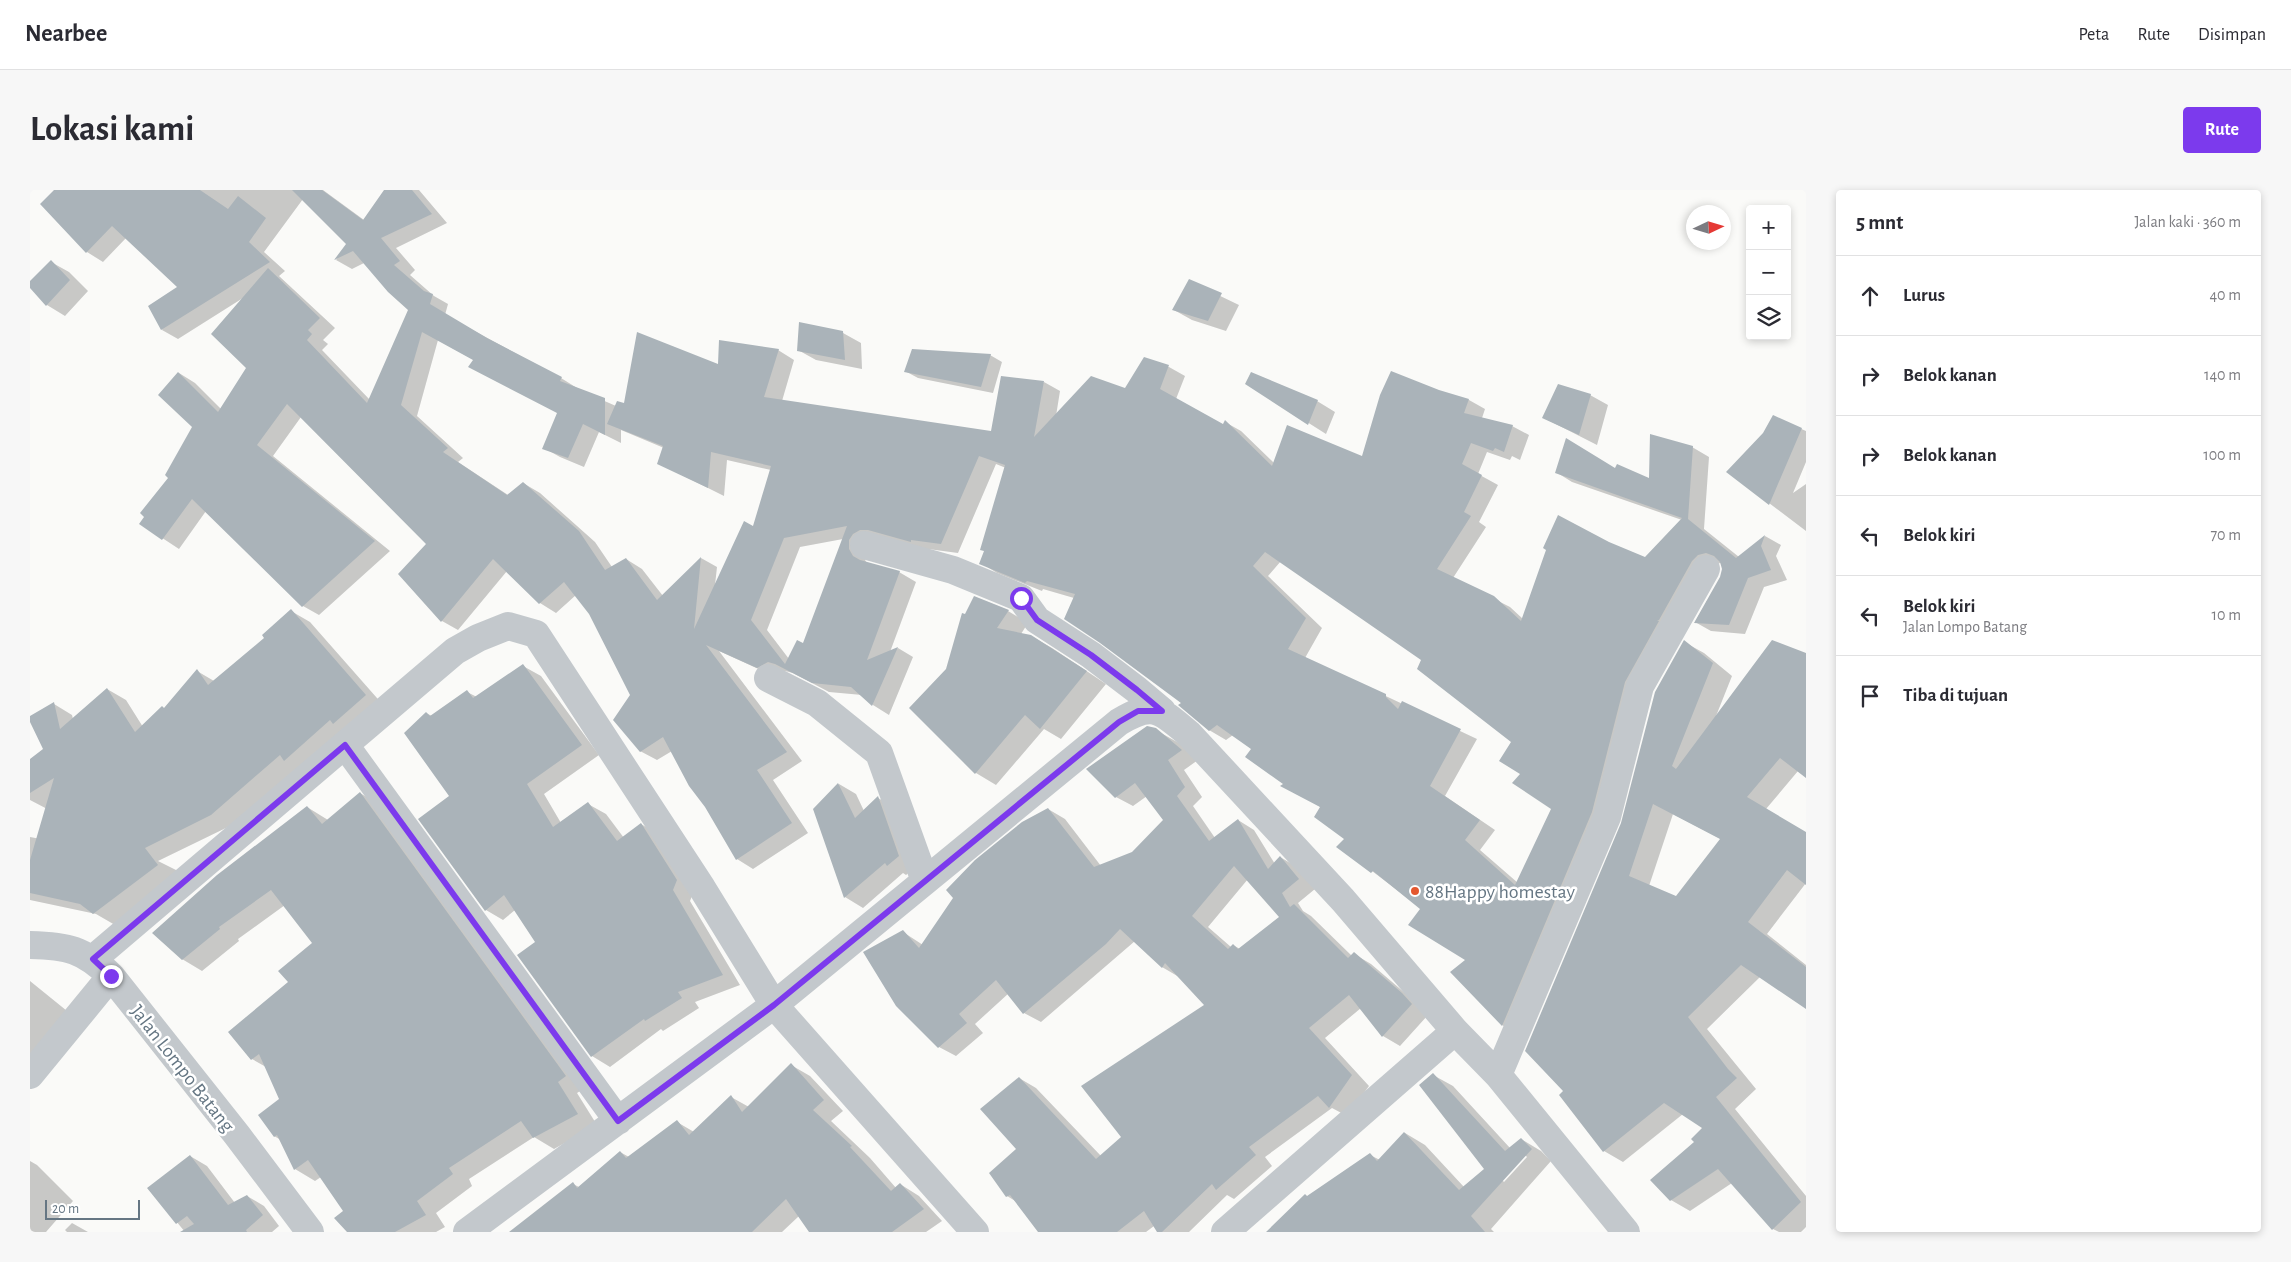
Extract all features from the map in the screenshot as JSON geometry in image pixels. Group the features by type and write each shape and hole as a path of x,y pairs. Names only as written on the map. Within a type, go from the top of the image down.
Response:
{"street":[{"path":"864,545 952,570 1021,598 1037,620 1091,655 1137,690 1189,734 1337,893 1455,1030 1498,1075 1626,1232"},
{"path":"1498,1075 1607,817 1640,686 1706,569"},
{"path":"30,1075 102,967 345,745 455,651 478,638 508,626 536,634 702,888 774,1005 975,1232"},
{"path":"768,678 817,704 879,753 925,882"},
{"path":"467,1232 774,1005 1119,722 1138,711 1162,711"},
{"path":"345,745 618,1121"},
{"name":"Jalan Lompo Batang","path":"30,945 71,949 102,967 237,1135 310,1232"},
{"path":"1225,1232 1455,1030"}],"building":[{"path":"54,190 200,190 228,209 238,196 266,218 249,242 270,262 161,330 148,306 177,287 112,226 86,253 40,204"},
{"path":"292,190 322,190 363,220 384,190 412,190 432,214 381,238 400,261 394,265 424,291 433,294 430,304 487,338 562,377 560,381 605,398 605,435 583,424 568,458 542,449 557,413 468,367 473,360 422,332 401,405 448,448 443,452 507,495 523,482 579,531 605,570 626,558 657,600 701,557 694,629 744,521 753,526 771,466 711,452 708,488 657,464 663,446 607,424 617,401 624,403 637,332 718,364 719,340 779,349 764,397 991,431 1001,376 1044,381 1034,437 1091,376 1125,388 1144,357 1169,365 1160,389 1223,424 1225,420 1272,466 1287,425 1362,456 1380,395 1391,371 1439,390 1469,399 1464,413 1513,425 1504,452 1495,448 1493,451 1471,443 1462,464 1482,475 1464,512 1471,516 1437,569 1494,596 1521,621 1546,550 1543,548 1558,515 1609,542 1645,557 1682,518 1555,473 1566,438 1615,468 1617,464 1649,478 1650,434 1693,446 1688,519 1736,558 1765,535 1761,546 1771,570 1748,578 1729,625 1694,623 1720,577 1722,569 1720,562 1714,556 1706,553 1698,555 1692,561 1659,620 1657,620 1659,621 1625,682 1592,812 1502,1026 1450,972 1465,960 1408,925 1420,909 1373,871 1371,873 1336,847 1344,839 1314,817 1320,807 1280,786 1283,784 1245,757 1251,749 1217,725 1209,731 1178,705 1181,703 1064,619 1075,594 1027,581 1025,583 979,564 984,551 980,550 1005,465 979,456 941,544 911,540 911,542 868,530 860,530 853,534 849,540 849,549 853,556 860,560 900,571 867,660 898,647 872,706 851,687 812,683 768,662 757,668 706,645 787,752 757,770 792,823 736,860 705,807 689,786 663,737 640,752 613,720 630,695 589,614 564,582 539,604 493,559 441,622 398,574 426,544 287,404 257,445 375,541 302,607 192,499 162,540 139,524 144,517 140,513 168,478 165,475 192,427 158,395 178,372 218,412 246,368 211,334 268,268 320,318 308,330 312,334 307,340 367,403 408,310 388,292 353,251 334,260 346,244","holes":["847,526 803,643 797,640 785,664 751,620 784,538","1265,552 1421,660 1417,669 1511,742 1499,761 1520,774 1512,783 1551,809 1515,885 1465,840 1480,820 1430,786 1461,729 1402,701 1398,709 1386,697 1386,694 1288,649 1306,618 1253,566"]},
{"path":"51,260 70,280 46,306 30,288 30,281"},
{"path":"1189,279 1222,293 1208,321 1172,310"},
{"path":"799,322 843,331 845,360 797,351"},
{"path":"912,349 991,354 981,387 904,372"},
{"path":"1251,372 1318,400 1308,425 1245,384"},
{"path":"1558,384 1591,394 1579,435 1542,418"},
{"path":"1773,415 1802,428 1769,505 1726,472 1763,433"},
{"path":"974,596 1009,610 997,628 1031,635 1087,671 1040,729 1025,715 975,774 909,708 946,669 962,613 965,614"},
{"path":"291,609 366,695 333,724 330,720 284,761 280,755 211,815 145,848 158,865 93,914 80,904 30,893 30,860 54,778 30,793 30,759 43,749 30,722 30,716 54,702 60,729 107,688 135,732 162,706 164,708 197,669 208,685 264,638 262,635"},
{"path":"1684,640 1713,663 1672,766 1676,769 1772,640 1806,653 1806,778 1780,758 1747,797 1806,832 1806,885 1787,870 1748,922 1806,967 1806,1009 1741,965 1688,1017 1737,1078 1716,1097 1801,1202 1772,1230 1718,1169 1670,1201 1650,1180 1694,1142 1691,1139 1702,1128 1664,1103 1603,1152 1559,1095 1563,1091 1525,1051 1621,823 1655,692","holes":["1653,804 1720,839 1676,896 1629,876"]},
{"path":"523,664 582,745 527,784 553,827 588,802 617,841 641,823 677,880 673,890 723,975 678,992 682,998 645,1021 644,1019 591,1057 517,955 535,942 504,895 485,911 418,819 449,796 404,733 426,712 430,716 467,690 473,698"},
{"path":"1147,726 1156,728 1182,750 1168,760 1185,787 1177,796 1209,841 1238,819 1268,869 1280,856 1299,879 1282,893 1290,907 1294,904 1348,958 1354,952 1402,993 1412,1004 1382,1037 1349,995 1309,1028 1352,1075 1329,1108 1318,1096 1249,1147 1256,1155 1216,1190 1212,1184 1162,1232 1157,1232 1144,1211 1117,1232 1038,1232 1010,1195 1006,1197 989,1173 1016,1149 980,1109 1019,1077 1096,1159 1121,1137 1081,1086 1204,1005 1165,963 1162,968 1120,929 1106,944 1023,1014 996,980 959,1014 967,1023 938,1048 896,1006 863,952 903,930 919,948 953,898 946,890 975,860 1022,822 1048,808 1094,867 1132,852 1163,820 1135,783 1115,798 1086,769","holes":["1234,866 1279,917 1238,949 1233,944 1228,949 1192,916"]},
{"path":"838,783 855,818 878,796 899,856 887,866 885,863 844,898 813,809"},
{"path":"360,792 566,1076 558,1082 578,1114 533,1138 521,1121 449,1168 453,1174 417,1201 426,1215 395,1232 347,1232 334,1218 343,1211 308,1160 294,1170 277,1135 274,1137 258,1115 279,1099 259,1054 251,1060 228,1032 288,982 278,971 312,943 271,890 219,927 220,929 182,960 152,933 217,875 307,806 322,824"},
{"path":"791,1063 824,1100 813,1110 852,1146 850,1147 891,1191 900,1183 924,1209 892,1232 809,1232 786,1199 752,1232 509,1232 573,1182 577,1188 620,1151 626,1158 677,1120 689,1135 731,1095 742,1112"},
{"path":"1433,1073 1505,1151 1521,1138 1532,1149 1471,1216 1485,1232 1266,1232 1305,1194 1307,1196 1370,1153 1377,1161 1404,1132 1459,1190 1484,1169 1419,1085"},
{"path":"190,1155 228,1205 247,1195 263,1215 246,1230 247,1232 180,1232 194,1224 187,1216 176,1224 147,1188"}],"place":[{"name":"88Happy homestay","path":"1415,891"}],"route":[{"path":"111,976 93,959 345,745 618,1121 774,1005 1119,722 1138,711 1162,711 1091,655 1037,620 1021,598"}]}
